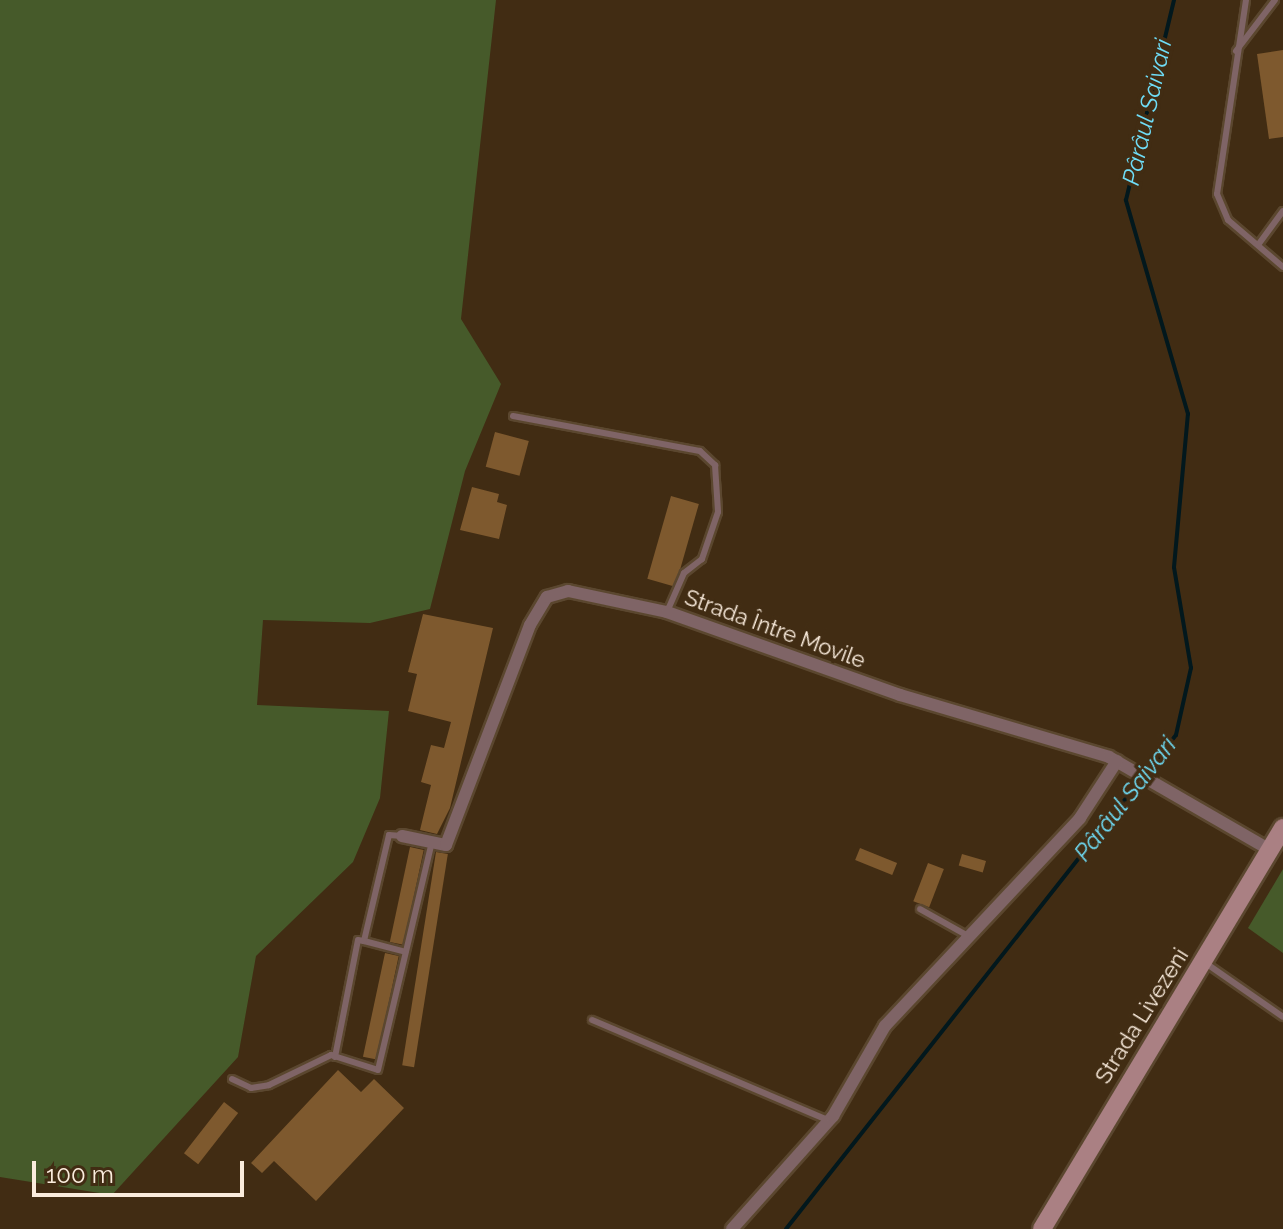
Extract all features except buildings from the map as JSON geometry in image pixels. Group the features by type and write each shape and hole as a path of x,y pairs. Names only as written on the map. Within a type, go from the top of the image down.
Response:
{"main road":[{"name":"Strada Livezeni","path":"1042,1229 1283,828"}],"street":[{"name":"Strada Între Movile","path":"432,842 446,845 530,625 547,597 597,594 667,612 900,695 1117,761 1169,788 1270,850"},
{"path":"732,1229 830,1121 885,1026 1080,818 1117,761"},
{"path":"402,836 432,842"}],"lane":[{"path":"1246,0 1234,54 1217,194 1228,220 1283,267"},
{"path":"1234,54 1275,0"},
{"path":"1258,245 1283,211"},
{"path":"513,416 700,451 715,465 718,512 702,559 684,573 667,612"},
{"path":"364,941 389,835 402,836"},
{"path":"232,1079 251,1088 269,1085 335,1057 378,1070 432,842"},
{"path":"920,909 970,937"},
{"path":"335,1057 358,940 406,952"},
{"path":"1204,961 1283,1017"},
{"path":"592,1020 830,1121"}],"green space":[{"path":"0,0 496,0 461,319 501,384 465,471 430,609 370,623 263,620 257,705 389,711 380,798 353,862 256,956 238,1057 112,1195 0,1177"},
{"path":"1283,869 1283,953 1248,928"}],"waterway":[{"name":"Pârâul Saivari","path":"786,1229 1176,735 1191,668 1174,567 1188,414 1126,200 1174,0"}]}
